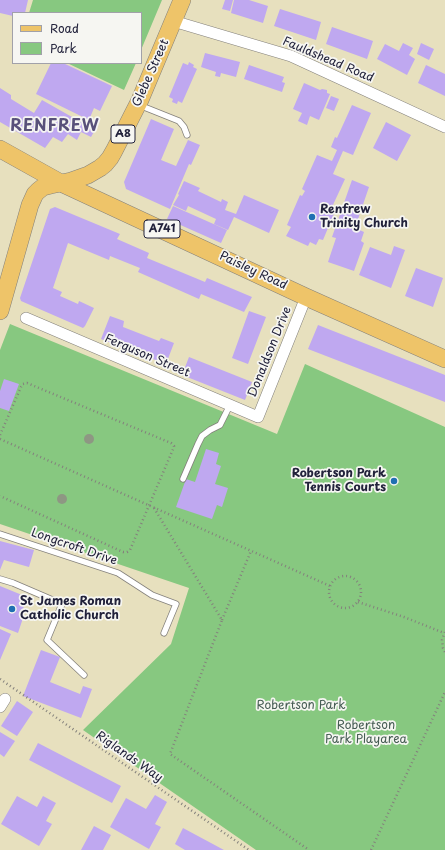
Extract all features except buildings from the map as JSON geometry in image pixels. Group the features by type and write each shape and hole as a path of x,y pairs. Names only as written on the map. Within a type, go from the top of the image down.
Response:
{"main road":[{"name":"Glebe Street","path":"61,183 88,175 105,164 114,152 137,104 182,0"},
{"name":"Paisley Road","path":"0,149 61,183 306,297 445,359"},
{"name":"A8","path":"0,311 32,199 38,190 43,187 61,183"}],"street":[{"name":"Fauldshead Road","path":"173,21 291,56 445,126"},
{"name":"Donaldson Drive","path":"258,417 306,297"},
{"name":"Ferguson Street","path":"26,318 258,417"}],"lane":[{"path":"137,104 179,121 184,127 187,135"},
{"path":"183,479 202,436 220,425 230,406"},
{"name":"Longcroft Drive","path":"0,534 118,573 152,595 176,604 164,633"},
{"path":"0,579 62,604 47,640 84,675"}],"path":[{"path":"0,435 21,387 23,384 27,383 171,443 174,446 174,450 130,550 127,552 0,496"},
{"path":"0,440 330,586"},
{"path":"154,508 222,620"},
{"path":"251,551 222,620 170,754 309,850"},
{"path":"342,576 348,576 358,582 362,592 358,602 354,606 344,609 334,605 329,596 330,586 333,581 342,576"},
{"path":"358,602 445,632 442,640 445,652"},
{"name":"Riglands Way","path":"0,679 248,850"},
{"path":"371,850 445,692"}],"green space":[{"path":"33,0 162,0 142,48 142,12 29,12"},
{"path":"69,64 136,64 124,90"},
{"name":"Robertson Park","path":"10,324 277,434 305,364 445,427 445,850 256,850 83,730 171,644 189,588 0,524 0,350"}],"place":[{"name":"Renfrew Trinity Church","path":"312,217"},
{"name":"Robertson Park Tennis Courts","path":"394,481"},
{"name":"St James Roman Catholic Church","path":"12,609"}],"district":[{"name":"RENFREW","path":"55,127"}],"park label":[{"name":"Robertson Park Playarea","path":"366,733"}]}
